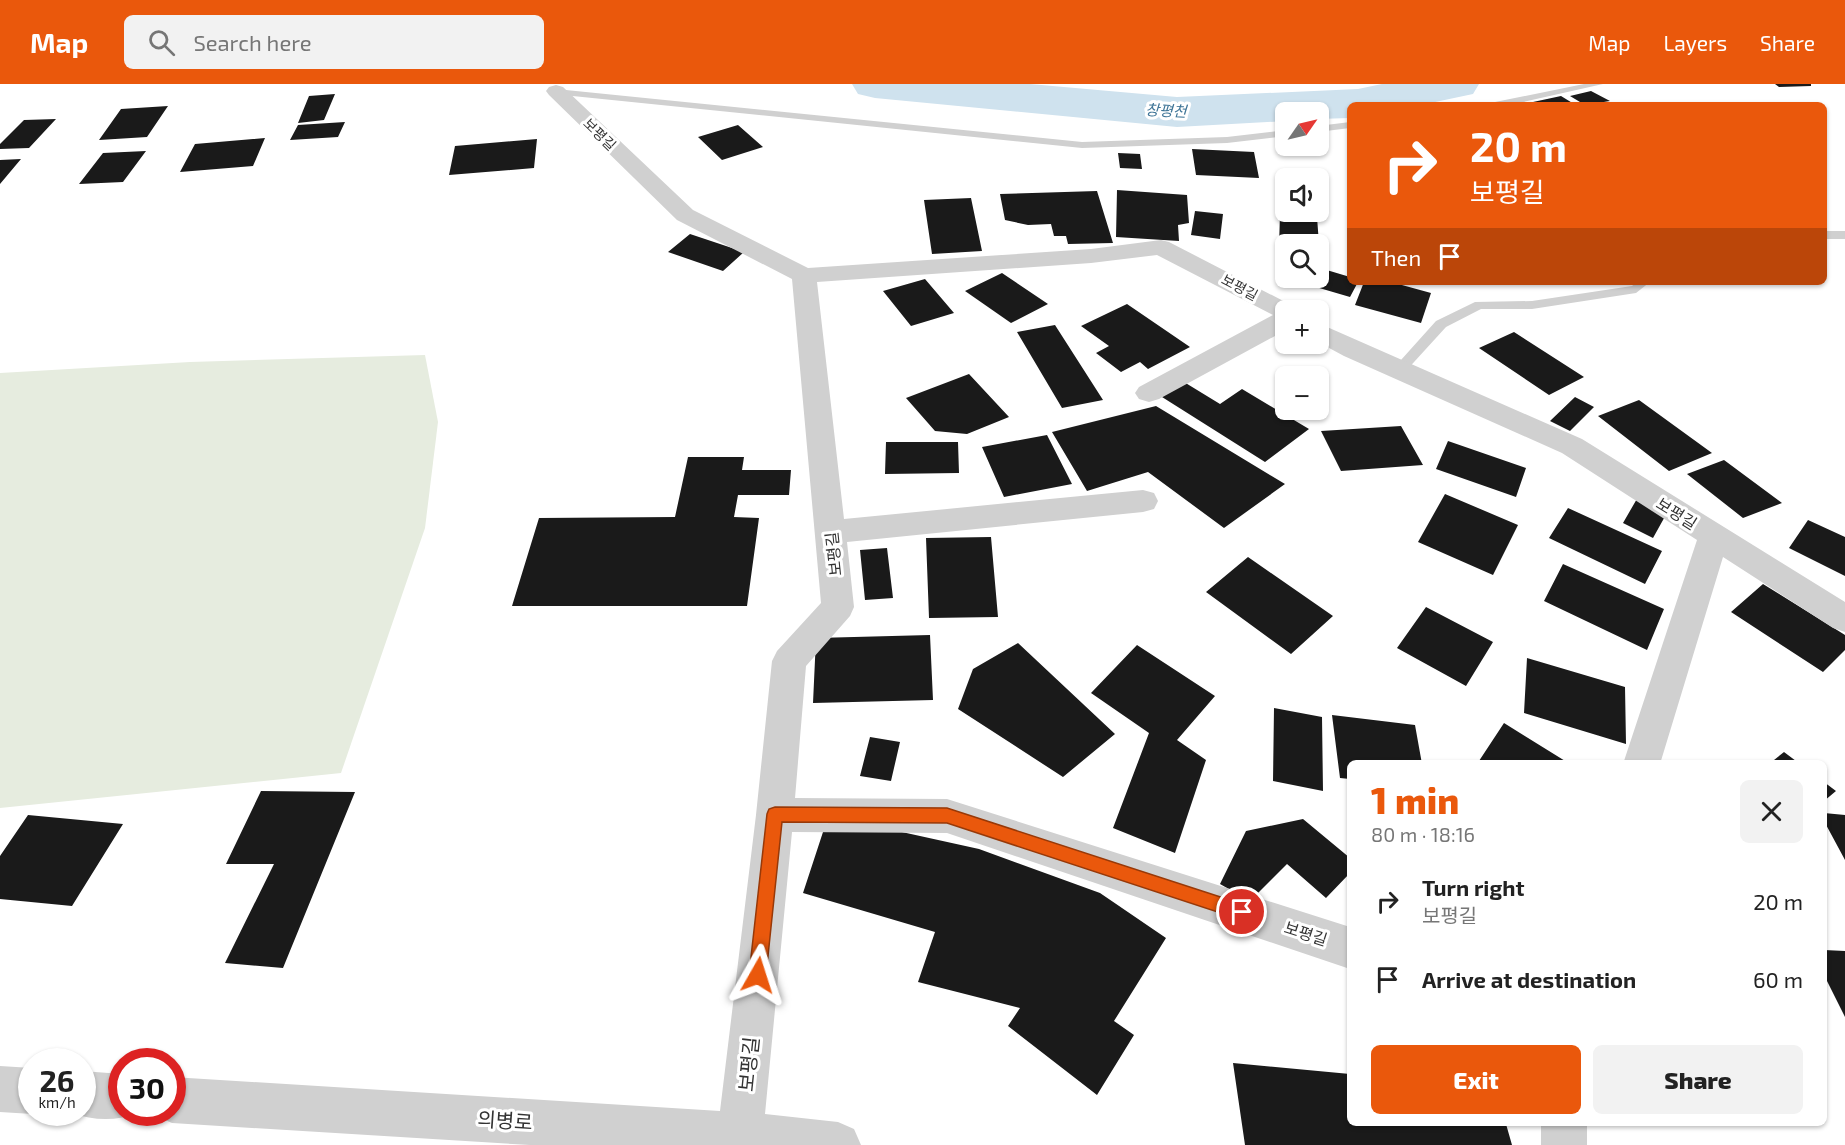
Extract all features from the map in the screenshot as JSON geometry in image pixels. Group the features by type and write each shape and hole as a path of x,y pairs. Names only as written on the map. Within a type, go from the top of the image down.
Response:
{"street":[{"name":"보평길","path":"558,89 685,215 804,276 1091,256 1161,247 1275,306"},
{"name":"보평길","path":"740,1135 775,814 789,661 838,607 804,276"},
{"path":"1149,393 1275,325"},
{"name":"보평길","path":"1329,336 1353,350 1572,446 1845,619"},
{"path":"830,532 1143,501"},
{"name":"보평길","path":"1642,760 1713,536"},
{"name":"보평길","path":"775,814 947,816 1347,947"},
{"path":"0,1089 18,1090"},
{"name":"의병로","path":"186,1101 740,1135 838,1145"},
{"path":"1564,1126 1564,1145"}],"lane":[{"path":"1510,102 1599,84"},
{"path":"558,89 1082,145 1227,140 1275,134"},
{"path":"1329,128 1347,125"},
{"path":"1827,235 1845,235"},
{"path":"1399,370 1441,324 1479,305 1532,305 1636,289 1641,285"}],"shaded area":[{"path":"425,355 438,422 425,528 341,773 0,808 0,373 190,362"}],"building":[{"path":"1775,84 1811,84 1811,86 1779,87"},
{"path":"1591,91 1610,101 1580,102 1570,96"},
{"path":"335,94 324,120 298,123 309,96"},
{"path":"1561,96 1571,102 1533,102"},
{"path":"168,106 147,137 99,140 121,109"},
{"path":"56,119 29,148 0,149 0,144 24,120"},
{"path":"345,122 338,137 290,140 298,125"},
{"path":"738,125 763,147 722,160 698,137"},
{"path":"265,138 253,166 180,172 195,144"},
{"path":"537,139 534,168 449,175 455,146"},
{"path":"1192,149 1254,152 1259,178 1196,175"},
{"path":"146,151 123,182 79,184 103,153"},
{"path":"1118,153 1140,154 1142,169 1120,168"},
{"path":"21,159 0,184 0,160"},
{"path":"1117,190 1187,195 1189,223 1178,225 1179,241 1116,237"},
{"path":"1097,191 1113,243 1068,244 1066,236 1054,236 1051,224 1028,225 1005,220 1000,194"},
{"path":"971,198 982,251 932,254 924,200"},
{"path":"1195,211 1223,214 1220,239 1191,235"},
{"path":"1280,222 1317,222 1318,234 1279,234"},
{"path":"690,234 744,252 723,271 668,252"},
{"path":"1329,271 1347,276 1347,285 1356,285 1350,297 1319,288 1329,288"},
{"path":"1002,273 1048,304 1011,323 965,291"},
{"path":"925,279 954,313 911,326 883,291"},
{"path":"1363,285 1402,285 1431,293 1421,323 1355,305"},
{"path":"1127,304 1190,347 1148,369 1140,362 1121,372 1096,353 1109,346 1081,326"},
{"path":"1055,325 1103,400 1062,408 1017,332"},
{"path":"1514,332 1584,377 1549,395 1479,348"},
{"path":"969,374 1009,417 967,434 935,431 906,398"},
{"path":"1184,382 1220,404 1242,389 1275,409 1275,420 1294,420 1309,429 1265,462 1162,397"},
{"path":"1575,397 1594,407 1570,431 1550,421"},
{"path":"1639,400 1712,453 1669,471 1598,416"},
{"path":"1156,406 1285,484 1224,528 1148,472 1087,491 1052,432"},
{"path":"1401,426 1423,465 1341,471 1321,431"},
{"path":"1047,435 1072,484 1004,497 982,447"},
{"path":"1448,441 1526,468 1516,497 1436,469"},
{"path":"886,442 958,442 959,473 885,474"},
{"path":"688,457 744,457 742,470 791,470 789,495 738,495 734,517 759,518 747,606 512,606 539,518 675,517"},
{"path":"1724,460 1782,503 1743,518 1687,474"},
{"path":"1445,494 1518,525 1493,575 1418,542"},
{"path":"1638,497 1668,511 1653,538 1623,523"},
{"path":"1568,508 1662,551 1645,584 1549,538"},
{"path":"1808,520 1845,537 1845,576 1789,548"},
{"path":"991,537 998,617 929,618 926,538"},
{"path":"887,548 893,598 865,600 860,550"},
{"path":"1248,557 1333,616 1291,654 1206,592"},
{"path":"1563,564 1664,609 1647,650 1544,601"},
{"path":"1763,584 1845,635 1845,650 1823,672 1731,612"},
{"path":"1426,607 1493,642 1466,686 1397,648"},
{"path":"930,635 933,700 813,703 816,638"},
{"path":"1018,643 1115,734 1063,777 958,709 973,669"},
{"path":"1137,645 1215,696 1177,740 1206,760 1175,853 1113,828 1149,733 1091,693"},
{"path":"1527,658 1625,687 1626,744 1524,713"},
{"path":"1274,708 1322,717 1323,791 1273,781"},
{"path":"1332,715 1415,725 1421,760 1347,760 1347,779 1340,778"},
{"path":"1504,723 1564,760 1480,760"},
{"path":"870,737 900,742 891,781 860,776"},
{"path":"1784,752 1795,760 1774,760"},
{"path":"1827,784 1836,791 1827,798"},
{"path":"261,791 355,792 283,968 225,963 274,864 226,864"},
{"path":"1827,813 1845,815 1845,860 1827,827"},
{"path":"28,815 123,824 72,906 0,899 0,856"},
{"path":"1303,819 1347,856 1347,876 1326,898 1287,864 1250,901 1220,884 1246,831"},
{"path":"861,823 979,849 1100,893 1166,938 1114,1021 1134,1035 1097,1095 1008,1026 1020,1008 918,982 935,932 803,893 823,832"},
{"path":"1827,950 1845,951 1845,1017 1827,981"},
{"path":"1233,1063 1347,1074 1347,1126 1507,1126 1512,1145 1245,1145"}],"waterway":[{"name":"창평천","path":"875,84 1177,112 1347,104"},
{"name":"창평천","path":"1363,102 1456,84"}],"route":[{"path":"758,975 775,814 947,816 1242,912"}]}
